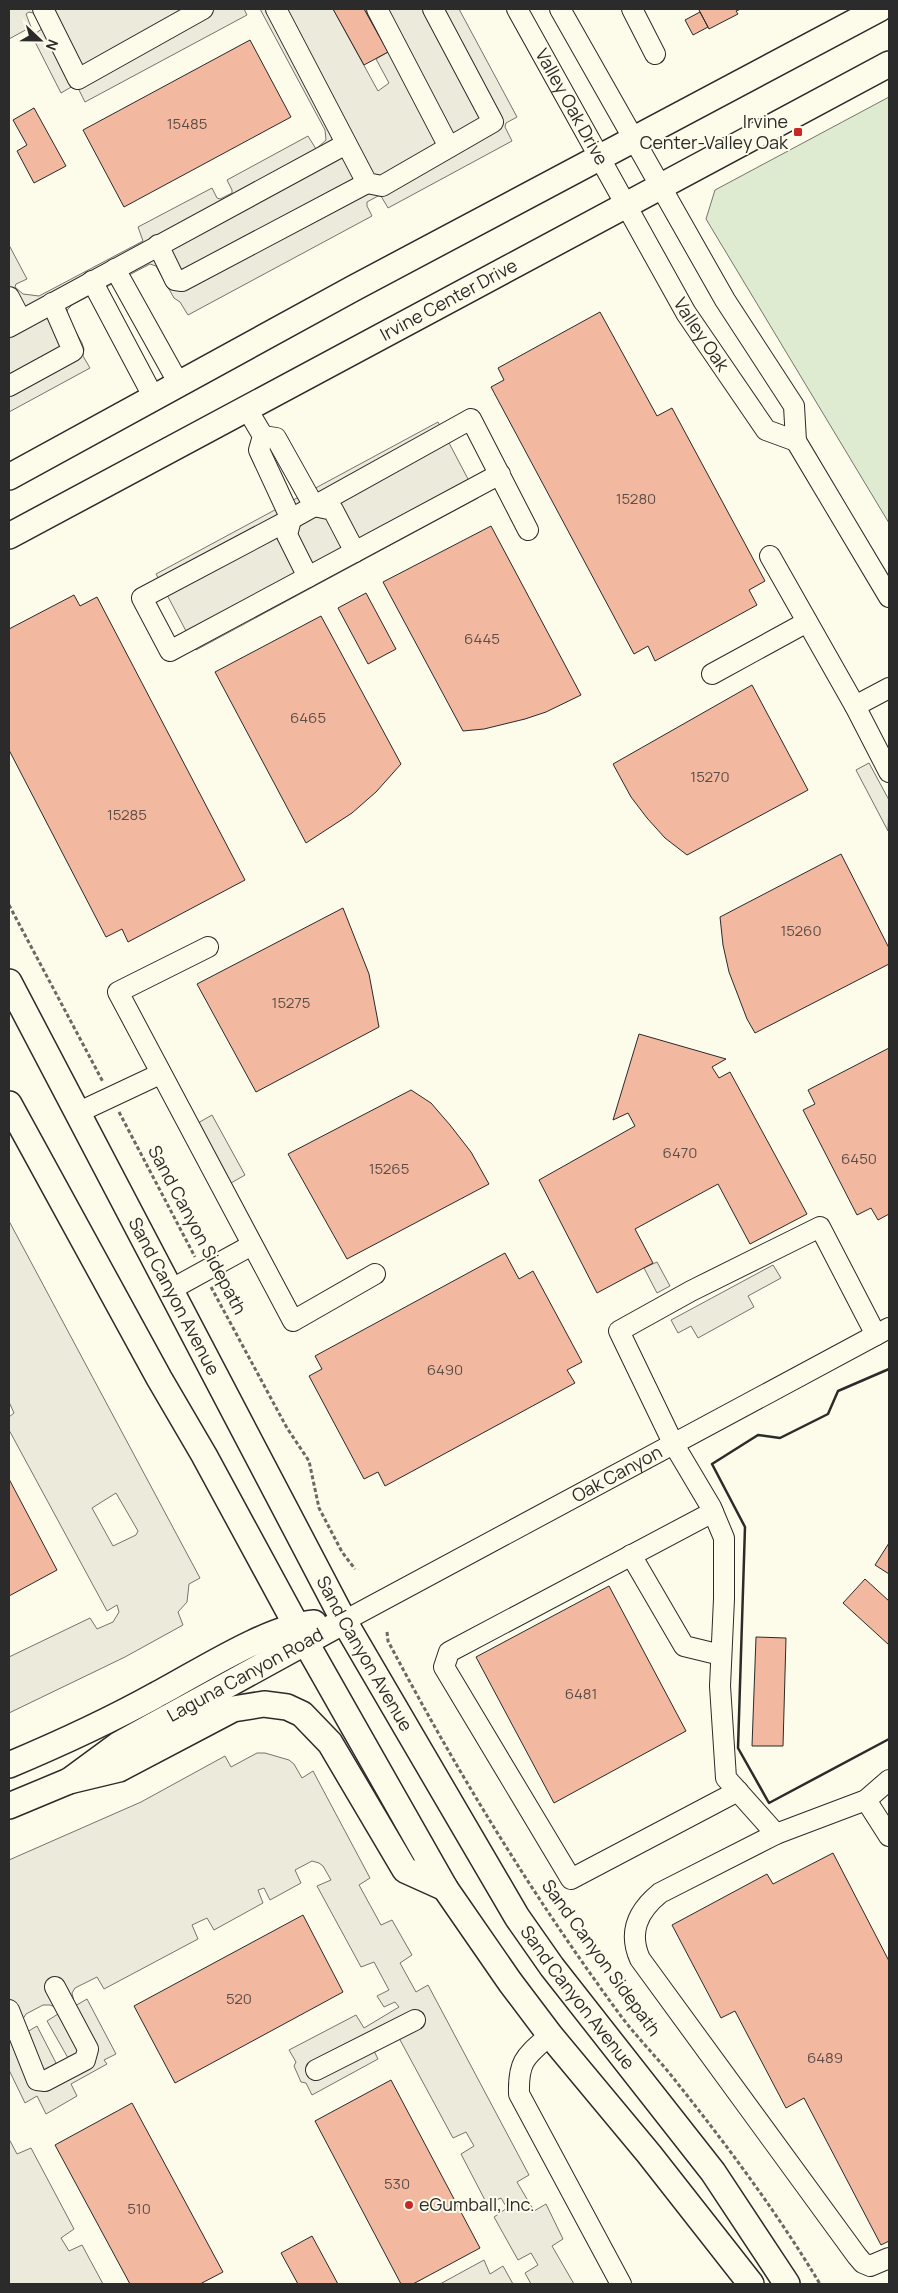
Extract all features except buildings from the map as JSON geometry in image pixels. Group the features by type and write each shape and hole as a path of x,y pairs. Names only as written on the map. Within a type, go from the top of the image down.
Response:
{"main road":[{"path":"9,477 363,284 879,9"},
{"name":"Irvine Center Drive","path":"9,536 889,64"},
{"name":"Sand Canyon Avenue","path":"9,982 344,1621 517,1917 552,1967 713,2172 787,2284"},
{"path":"9,1104 301,1634 445,1888 550,2035 649,2154 751,2284"},
{"name":"Laguna Canyon Road","path":"9,1765 137,1705 248,1646 301,1634 344,1621"},
{"name":"Laguna Canyon Road","path":"9,1806 69,1781 118,1745 271,1660 301,1634"},
{"path":"69,1781 118,1768 233,1709 264,1704 287,1707 302,1714 330,1743 406,1870 445,1888"}],"street":[{"path":"43,9 78,79 203,9"},
{"path":"276,9 367,183"},
{"path":"376,9 450,147"},
{"path":"158,245 175,280 182,281 367,183 382,186 493,122 433,9"},
{"name":"Valley Oak Drive","path":"517,9 628,205"},
{"name":"Valley Oak Drive","path":"560,9 661,186"},
{"path":"632,9 655,54"},
{"path":"9,297 15,323 346,144"},
{"path":"661,186 725,300 794,406 796,441 889,597"},
{"name":"Valley Oak","path":"628,205 686,313 766,430 796,441"},
{"path":"115,269 179,384"},
{"path":"92,281 154,398"},
{"path":"9,386 73,351 52,303"},
{"path":"247,409 263,436 259,450 291,519 287,534 308,577"},
{"path":"500,474 170,651 142,598 291,519 471,419 500,474 528,530"},
{"path":"263,436 276,438 314,506 333,510 355,552"},
{"path":"770,556 855,706 889,772"},
{"path":"712,674 807,622"},
{"path":"855,706 889,688"},
{"path":"208,947 118,992 160,1074 293,1321 376,1274"},
{"path":"77,1112 160,1074"},
{"path":"776,1834 726,1778 720,1686 724,1538 713,1512 673,1443 619,1330 691,1291 820,1227 838,1266 883,1331"},
{"path":"170,1290 252,1245"},
{"name":"Oak Canyon","path":"344,1621 883,1331"},
{"path":"713,1512 449,1652 444,1667 571,1878 738,1791"},
{"path":"631,1555 684,1646 721,1655"},
{"path":"889,1780 866,1800 776,1834 660,1893 649,1902 641,1915 633,1940 640,1959 857,2256 863,2263 870,2266 889,2258"},
{"path":"866,1800 889,1836"},
{"path":"9,2010 37,2080 45,2081 85,2060 88,2055 88,2049 55,1987"},
{"path":"316,2070 415,2020"},
{"path":"550,2035 528,2055 518,2074 519,2094 620,2284"}],"path":[{"name":"Sand Canyon Sidepath","path":"9,905 287,1428 309,1461 319,1508 342,1552 356,1569"},
{"name":"Sand Canyon Sidepath","path":"387,1632 388,1641 435,1730 525,1876 619,2013 677,2082 761,2193 820,2284"}],"green space":[{"path":"889,97 889,523 706,219 715,190"}],"shaded area":[{"path":"9,9 244,9 247,15 85,102 77,86 73,86 61,93 32,36 43,28 37,14 29,12 26,14 31,27 9,39"},
{"path":"260,9 333,9 378,91 389,83 376,59 388,52 364,9 459,9 517,117 506,123 505,127 512,141 388,208 381,196 378,196 367,202 372,216 188,315 180,302 174,298 156,266 150,264 72,305 66,314 82,343 84,349 83,356 90,368 9,412 9,245 27,279 16,284 15,287 23,294 39,296 143,241 138,227 212,188 217,198 220,199 232,193 227,180 308,136 316,149 326,140 325,130"},
{"path":"438,422 478,498 196,650 156,574"},
{"path":"869,763 889,800 888,831 856,770"},
{"path":"212,1115 245,1175 231,1183 198,1123"},
{"path":"9,1221 200,1578 189,1584 187,1602 178,1612 183,1625 125,1657 9,1713 9,1657 90,1618 97,1629 113,1622 119,1612 117,1605 107,1611 9,1430 9,1417 14,1413 9,1402","holes":["116,1493 138,1531 136,1535 113,1546 92,1508"]},
{"path":"657,1262 670,1286 657,1293 644,1268"},
{"path":"773,1265 781,1278 748,1296 754,1307 698,1338 691,1326 678,1333 671,1320"},
{"path":"257,1753 265,1753 289,1760 294,1764 302,1778 313,1771 370,1878 359,1885 381,1925 392,1920 412,1955 400,1963 416,1992 428,1985 529,2175 517,2182 534,2211 546,2204 563,2239 552,2246 574,2284 531,2284 525,2273 538,2265 531,2253 518,2260 494,2217 507,2208 501,2198 487,2204 461,2154 474,2146 466,2132 453,2138 399,2038 371,2045 378,2059 312,2095 306,2083 301,2082 294,2066 296,2062 289,2050 356,2015 364,2028 399,2007 395,2002 384,2007 377,1996 389,1990 374,1962 361,1967 317,1886 331,1880 323,1866 319,1863 312,1861 295,1870 301,1883 270,1900 264,1888 258,1890 263,1903 214,1930 207,1918 192,1925 198,1939 104,1989 97,1977 75,1988 72,1993 75,2006 87,1999 116,2054 104,2060 107,2064 71,2084 77,2096 46,2114 37,2096 25,2103 9,2070 9,1860 141,1802 225,1756 231,1767","holes":["43,2005 55,2007 58,2014 47,2021 68,2058 46,2070 56,2063 37,2026 27,2032 21,2022 26,2014"]},
{"path":"9,2139 17,2154 31,2148 74,2229 61,2238 69,2251 82,2245 103,2284 9,2284"},
{"path":"484,2260 490,2274 503,2266 513,2284 440,2284"}],"wall":[{"path":"889,1369 838,1391 828,1414 780,1438 758,1435 712,1464 745,1527 738,1748 769,1803 889,1739"}],"place":[{"name":"Irvine Center-Valley Oak","path":"798,132"},
{"name":"eGumball, Inc.","path":"409,2205"}]}
